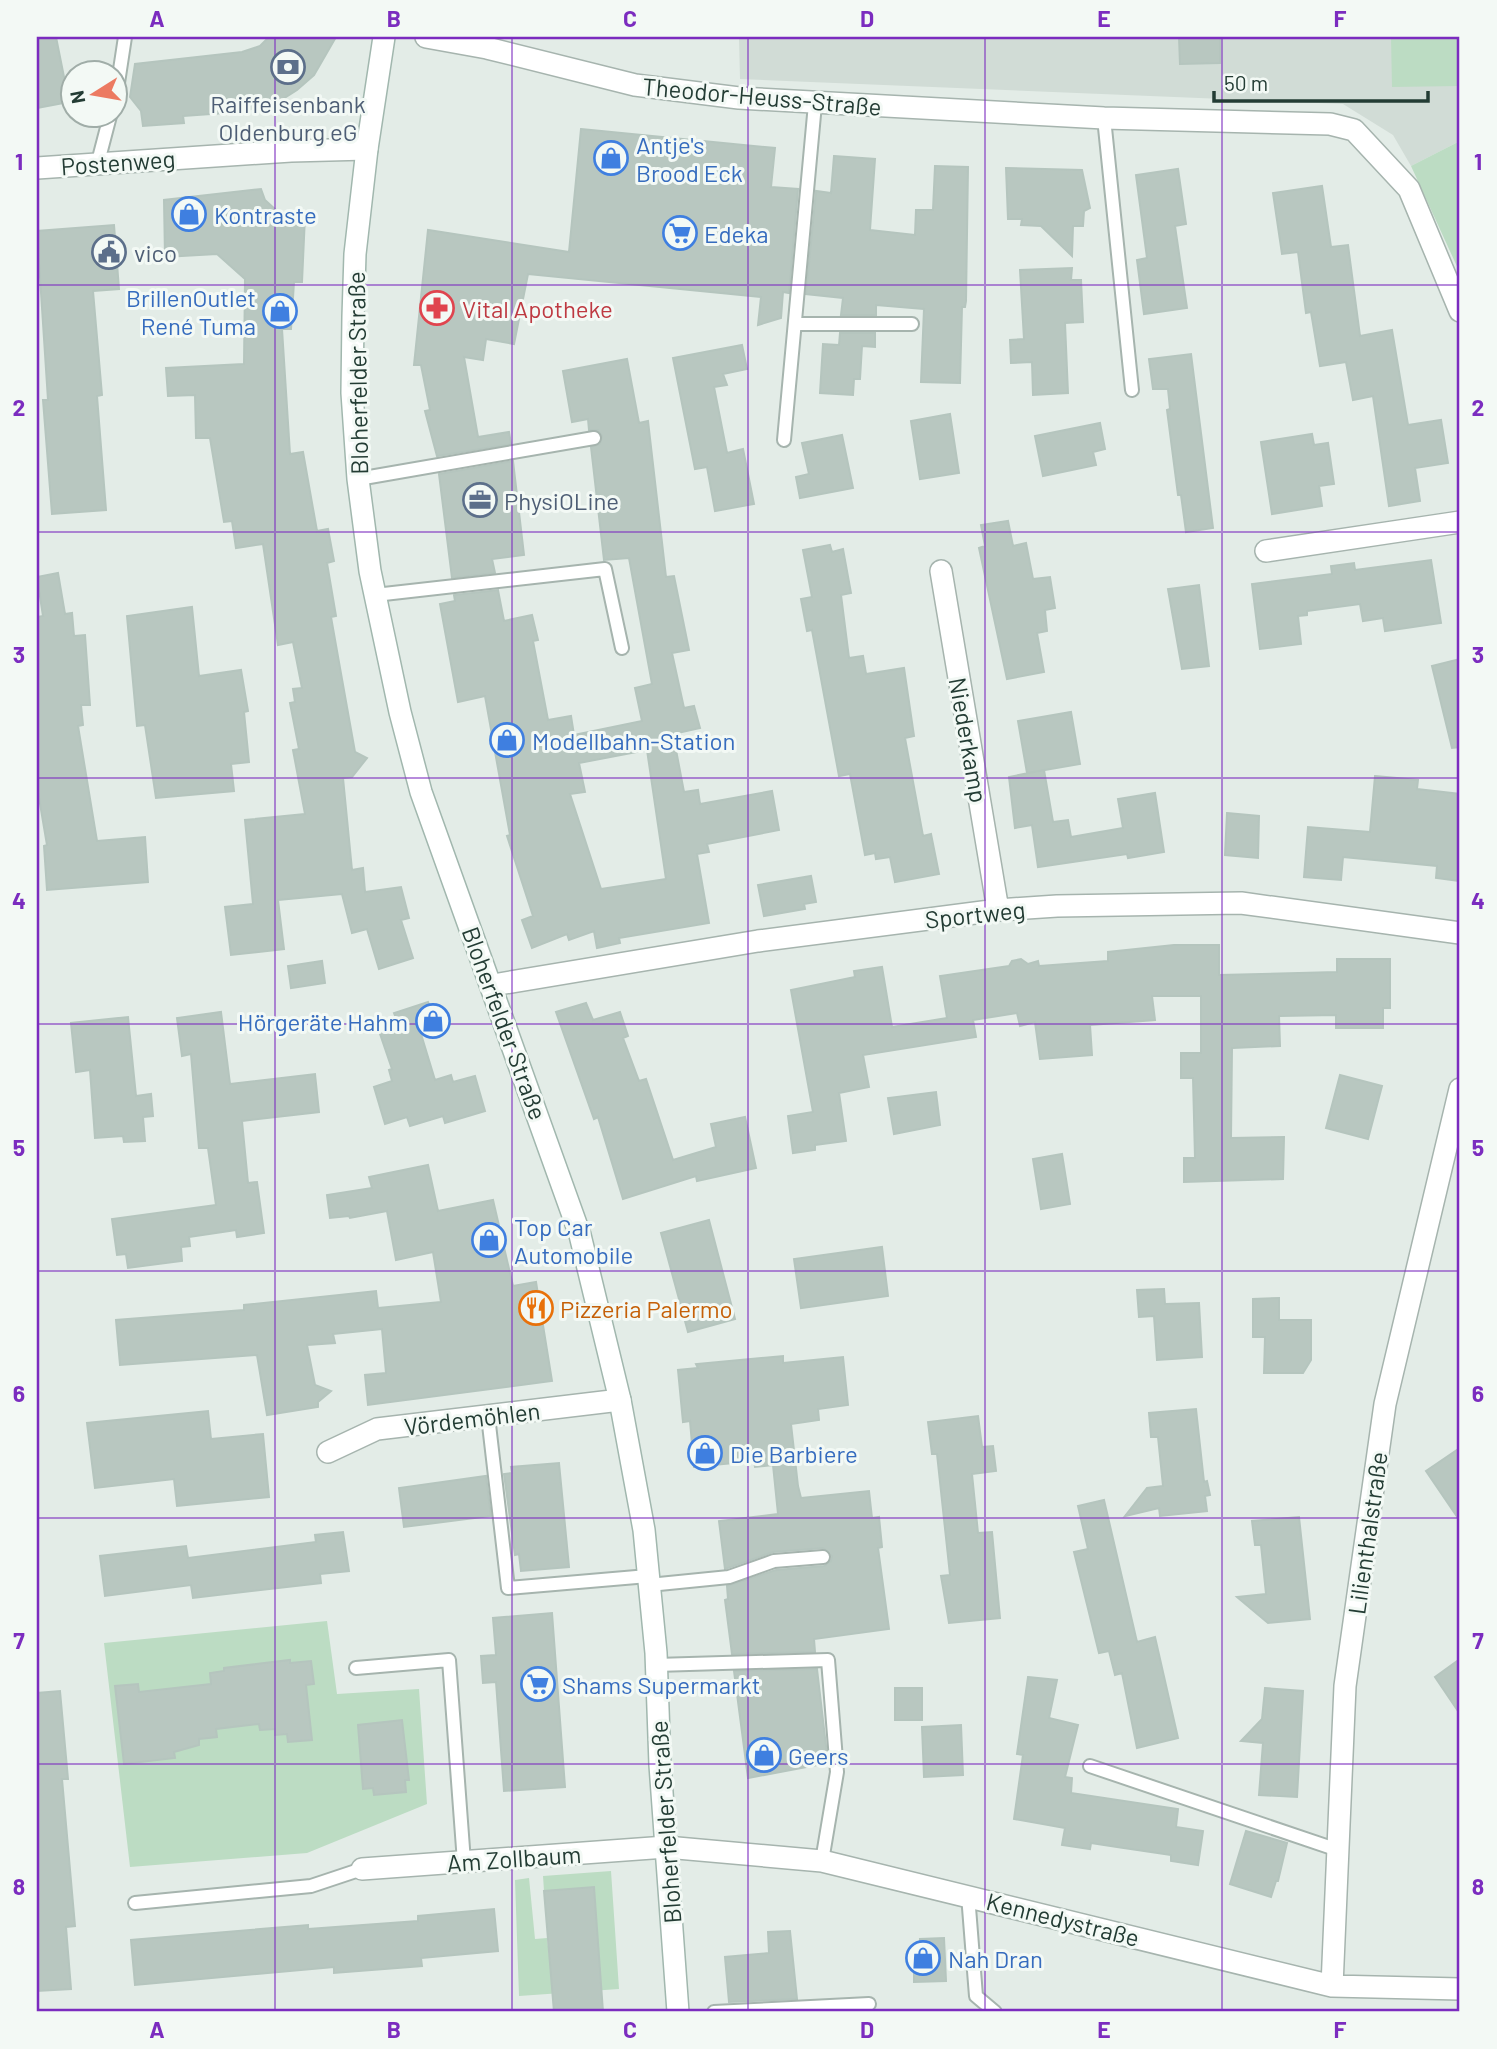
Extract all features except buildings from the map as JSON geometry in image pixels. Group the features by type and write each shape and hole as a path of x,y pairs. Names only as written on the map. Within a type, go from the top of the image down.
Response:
{"street":[{"name":"Bloherfelder Straße","path":"384,37 355,254 353,317 352,393 358,479 375,595 397,700 421,792 493,985 580,1235 620,1400 643,1530 648,1580 678,2012"},
{"name":"Theodor-Heuss-Straße","path":"426,37 487,48 635,85 815,104 1104,118 1329,124 1354,130 1409,189 1460,311"},
{"name":"Postenweg","path":"37,167 367,149"},
{"path":"1266,551 1460,522"},
{"name":"Niederkamp","path":"941,571 998,909"},
{"name":"Sportweg","path":"493,985 758,941 998,909 1241,903 1460,933"},
{"name":"Lilienthalstraße","path":"1332,1986 1345,1686 1385,1404 1460,1089"},
{"name":"Vördemöhlen","path":"328,1452 376,1429 620,1400"},
{"name":"Kennedystraße","path":"666,1847 822,1861 1332,1986 1460,1989"},
{"name":"Am Zollbaum","path":"362,1869 666,1847"}],"lane":[{"path":"121,60 125,37"},
{"path":"784,440 815,104"},
{"path":"1104,118 1132,390"},
{"path":"98,162 106,130"},
{"path":"795,324 912,324"},
{"path":"358,479 594,438"},
{"path":"375,595 605,569 622,648"},
{"path":"488,1416 508,1588 729,1577 774,1562 823,1557"},
{"path":"356,1668 449,1660 464,1862"},
{"path":"656,1665 828,1660 837,1772 822,1861"},
{"path":"1090,1766 1338,1850"},
{"path":"135,1903 311,1886 362,1869"},
{"path":"968,1895 976,1996 995,2012"},
{"path":"714,2012 869,2004"}],"shaded area":[{"path":"739,37 1460,37 1460,141 1411,166 1393,135 1343,104 740,79"}],"green space":[{"path":"1391,37 1460,37 1460,86 1392,87"},
{"path":"1460,141 1460,273 1411,166"},
{"path":"327,1621 337,1694 419,1689 427,1804 307,1853 130,1867 104,1643"},
{"path":"611,1871 619,1989 519,1996 515,1880 529,1878 535,1939 547,1938 551,1973 600,1969 594,1887 544,1891 543,1876"}],"place":[{"name":"Raiffeisenbank Oldenburg eG","path":"288,67"},
{"name":"Antje's Brood Eck","path":"611,158"},
{"name":"Kontraste","path":"189,214"},
{"name":"Edeka","path":"680,233"},
{"name":"vico","path":"109,252"},
{"name":"Vital Apotheke","path":"437,308"},
{"name":"BrillenOutlet René Tuma","path":"280,311"},
{"name":"PhysiOLine","path":"480,500"},
{"name":"Modellbahn-Station","path":"507,740"},
{"name":"Hörgeräte Hahm","path":"433,1021"},
{"name":"Top Car Automobile","path":"489,1240"},
{"name":"Pizzeria Palermo","path":"536,1308"},
{"name":"Die Barbiere","path":"705,1453"},
{"name":"Shams Supermarkt","path":"538,1684"},
{"name":"Geers","path":"764,1755"},
{"name":"Nah Dran","path":"923,1958"}]}
